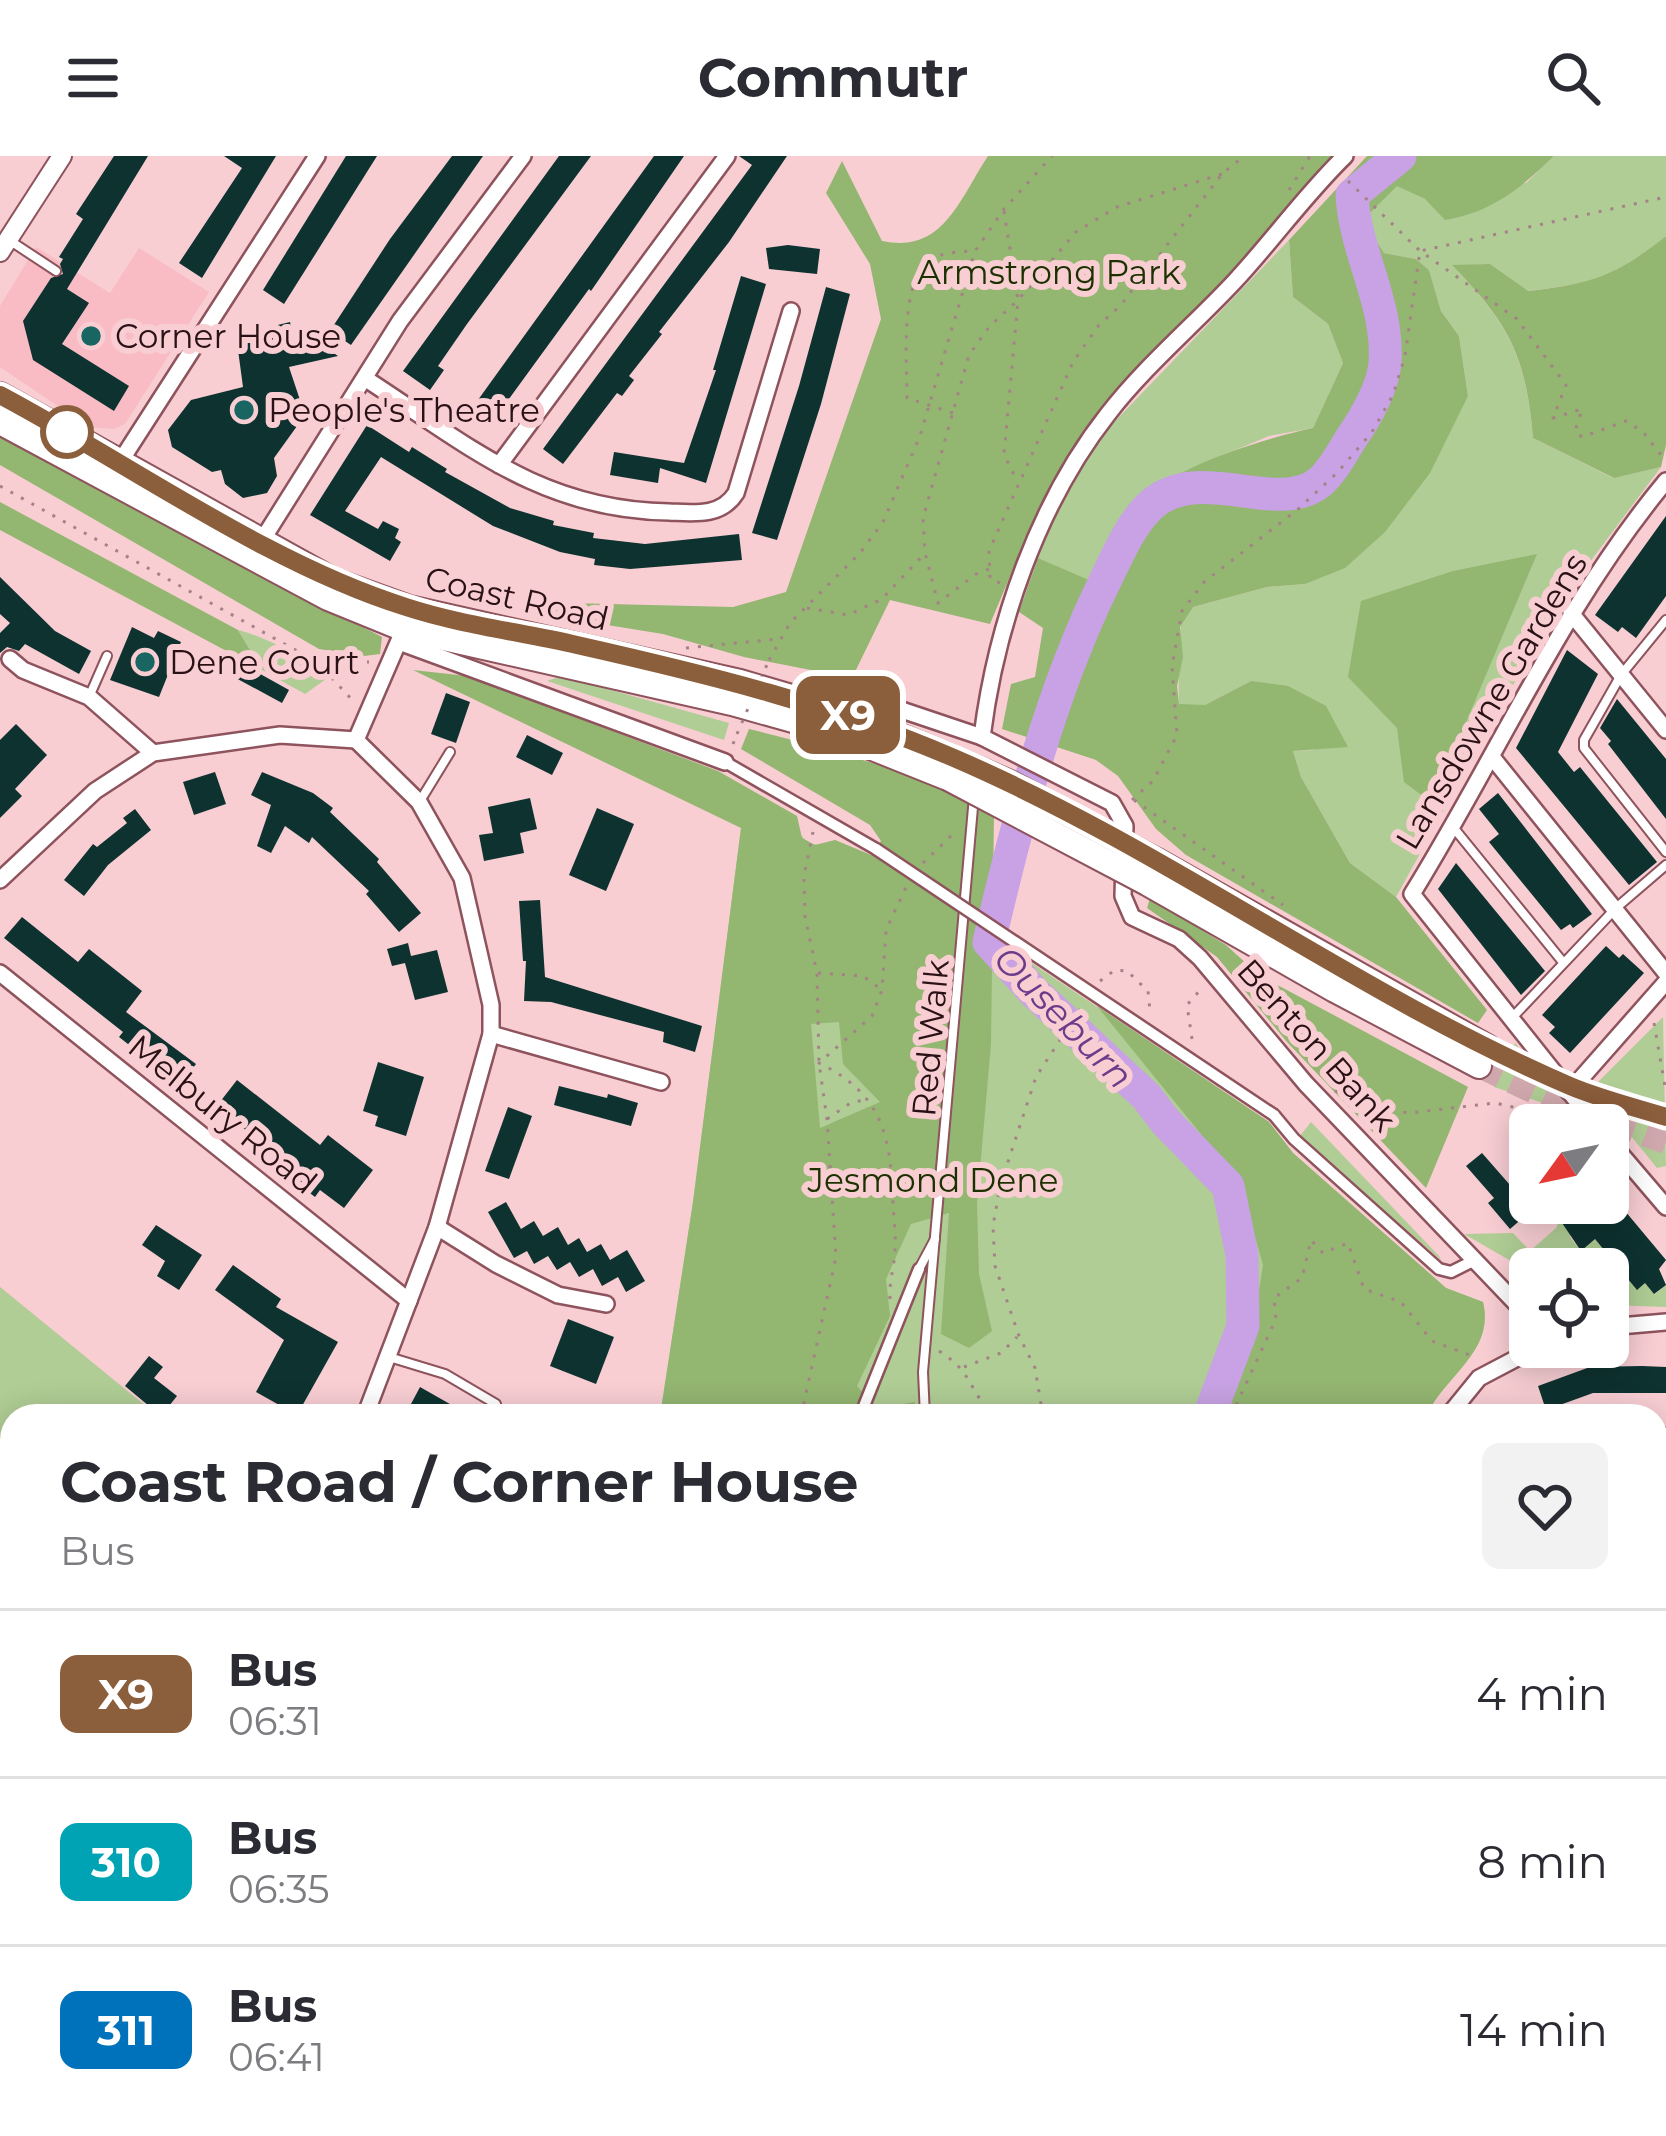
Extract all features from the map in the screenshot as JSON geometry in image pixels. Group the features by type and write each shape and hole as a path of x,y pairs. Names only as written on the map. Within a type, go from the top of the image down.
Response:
{"highway":[{"name":"Coast Road","path":"0,395 334,580 409,608 740,682 839,711 1152,872 1335,990 1483,1056"},
{"name":"Coast Road","path":"0,422 401,635 732,703 949,768"}],"street":[{"path":"4,246 62,156"},
{"path":"120,462 169,371 316,156"},
{"path":"261,542 400,321 523,156"},
{"path":"499,465 727,156"},
{"path":"982,736 993,663 1059,488 1106,417 1345,156"},
{"path":"366,379 543,489 589,505 705,513 724,506 736,493 791,311"},
{"name":"Lansdowne Gardens","path":"1510,1020 1412,894 1571,614 1665,484"},
{"path":"1571,614 1666,730"},
{"path":"356,740 401,635 725,762 876,848 1274,1115 1294,1139 1439,1269 1451,1272 1475,1260"},
{"path":"10,659 23,670 89,697 153,753"},
{"path":"854,694 982,736 1118,809"},
{"path":"0,880 94,791 153,753 280,735 356,740 419,802 462,878 487,974 491,1034 437,1227 370,1404"},
{"path":"1492,757 1666,973"},
{"name":"Benton Bank","path":"1118,809 1125,826 1123,896 1127,910 1144,926 1179,939 1306,1084 1509,1296"},
{"name":"Melbury Road","path":"0,974 409,1301"},
{"path":"1569,1092 1666,982"},
{"path":"1510,1020 1576,1104"},
{"path":"491,1034 662,1082"},
{"path":"1629,1161 1663,1198"},
{"path":"437,1227 558,1295 606,1304"},
{"path":"865,1404 919,1269"},
{"path":"1629,1325 1666,1322"},
{"path":"1459,1404 1486,1373 1509,1362"}],"lane":[{"path":"4,246 56,271"},
{"path":"1666,620 1621,675 1584,740 1584,748 1666,852"},
{"path":"89,697 107,656"},
{"name":"Red Walk","path":"925,1404 926,1344 982,736"},
{"path":"419,802 450,752"},
{"path":"1453,827 1562,961"},
{"path":"1510,1020 1562,961 1666,865"},
{"path":"919,1269 937,1235"},
{"path":"388,1357 445,1374 496,1404"}],"path":[{"path":"737,734 778,639 860,554 883,522 920,436 975,251 1004,209 1052,156"},
{"path":"1018,590 990,579 989,551 1073,362 1222,174 1244,156"},
{"path":"989,569 938,603 925,553 923,518 969,355 988,327 1018,300 1076,232 1117,207 1222,174"},
{"path":"1344,177 1420,251 1517,319 1566,385 1553,418 1582,410 1576,431 1582,437 1626,421 1643,432 1666,461"},
{"path":"1420,251 1666,197"},
{"path":"1004,209 1018,300 1004,454 1018,482"},
{"path":"953,412 907,398 908,311 918,275 928,260 975,251"},
{"path":"1118,809 1153,781 1178,735 1172,666 1182,611 1204,582 1329,482 1372,431 1393,395 1405,356 1420,251"},
{"path":"0,486 317,662 367,715"},
{"path":"803,608 848,615 881,599 925,553"},
{"path":"686,648 778,639"},
{"path":"718,663 724,643"},
{"path":"317,662 391,660"},
{"path":"1133,799 1294,915"},
{"path":"804,1404 836,1257 819,1063 817,973 805,916 808,842 821,814"},
{"path":"819,1063 872,1016 882,990 886,930 912,874 971,820"},
{"path":"1041,1404 1035,1368 1018,1336 995,1266 993,1226 1000,1186 1036,1077 1106,974 1127,971 1148,992 1149,1020"},
{"path":"817,973 862,976 882,990"},
{"path":"1187,1043 1192,1035 1186,1005 1215,976"},
{"path":"1650,1000 1666,1092"},
{"path":"819,1063 854,1083 881,1121 892,1157 895,1253 890,1305 901,1317"},
{"path":"1337,1091 1382,1109 1409,1112 1495,1103 1509,1106"},
{"path":"827,1118 852,1102 868,1100"},
{"path":"1237,1404 1276,1319 1274,1298 1302,1278 1311,1240 1323,1253 1348,1243 1364,1289 1400,1302 1432,1341 1478,1360"},
{"path":"963,1366 1001,1353 1018,1336"},
{"path":"926,1344 963,1366 982,1404"}],"shaded area":[{"name":"Corner House","path":"36,247 110,293 139,248 209,292 125,424 114,429 89,427 0,367 0,306"},
{"path":"0,1287 143,1404 0,1404"}],"green space":[{"name":"Armstrong Park","path":"988,156 1336,156 1078,442 1039,507 990,624 890,600 852,678 744,657 663,634 539,614 567,603 733,607 786,592 881,319 870,264 826,193 842,161 882,241 903,243 920,239 947,220"},
{"path":"1367,156 1554,156 1517,188 1477,211 1445,220 1425,199 1397,186 1363,220 1384,253 1416,259 1429,270 1441,311 1459,336 1468,396 1430,473 1385,532 1345,568 1305,584 1267,587 1193,607 1180,627 1179,704 1205,705 1251,681 1288,686 1326,706 1348,747 1293,751 1301,777 1350,863 1396,897 1487,1010 1478,1023 1186,855 1156,829 1118,776 1096,760 1002,729 1011,684 1035,677 1043,628 1019,612 1038,558 1098,584 1136,508 1149,493 1217,457 1313,428 1343,363 1328,324 1293,297 1289,240"},
{"path":"1554,156 1666,156 1666,236 1617,270 1550,288 1527,291 1490,264 1453,266 1488,306 1511,343 1525,385 1533,438 1613,478 1661,467 1557,606 1396,897 1350,863 1301,777 1293,751 1314,750 1251,681 1205,705 1179,705 1181,624 1193,607 1267,587 1305,584 1468,396 1459,336 1441,311 1429,270 1416,259 1384,253 1363,220 1397,185 1425,199 1526,183"},
{"path":"1666,236 1666,445 1661,467 1614,478 1533,438 1525,384 1511,342 1488,305 1452,265 1490,264 1528,291 1587,281 1617,269"},
{"path":"1289,240 1293,297 1328,324 1343,363 1313,428 1269,436 1185,471 1098,585 1038,558 1063,497 1097,440"},
{"path":"0,435 382,637 380,654 319,649 0,465"},
{"path":"0,502 238,630 262,670 0,530"},
{"path":"1537,554 1432,803 1404,782 1397,728 1348,677 1361,601 1453,571"},
{"path":"238,630 285,649 326,679 305,694 262,670"},
{"path":"413,670 467,676 718,771 797,816 802,838 815,845 835,840 871,855 881,841 870,825 741,749 749,729 874,764 994,813 991,1044 977,1204 979,1274 992,1331 969,1348 941,1334 949,1213 911,1224 886,1279 890,1316 857,1386 873,1404 662,1404 741,828","holes":["839,1022 843,1064 880,1102 820,1128 811,1024"]},
{"path":"561,676 729,723 724,740 547,681"},
{"name":"Jesmond Dene","path":"797,816 799,832 808,842 820,845 835,840 872,856 1269,1122 1293,1153 1446,1288 1483,1302 1482,1335 1466,1362 1432,1404 662,1404 741,828"},
{"path":"1150,898 1226,945 1259,975 1468,1087 1426,1188 1287,1042 1217,957 1147,908"},
{"path":"1097,1006 1269,1122 1293,1153 1446,1288 1483,1302 1482,1335 1432,1404 1227,1404 1248,1359 1263,1265 1239,1181"},
{"path":"1663,1017 1666,1166 1657,1168 1629,1134 1629,1104 1605,1104 1592,1088"},
{"path":"1515,1043 1564,1104 1546,1104 1494,1087"},
{"path":"1311,1122 1439,1256 1441,1260 1299,1137"},
{"path":"1572,1224 1570,1237 1578,1248 1533,1248 1556,1228"},
{"path":"1513,1233 1527,1248 1509,1248 1509,1260 1464,1234"},
{"path":"1629,1279 1637,1289 1645,1283 1655,1294 1666,1285 1666,1307 1629,1306"},
{"path":"0,1287 143,1404 0,1404"}],"building":[{"path":"114,156 148,156 67,289 89,303 62,344 129,386 114,411 33,360 23,321 51,278 63,274 59,257 83,219 76,214"},
{"path":"224,156 276,156 202,278 179,263 242,168"},
{"path":"346,156 377,156 284,304 263,290"},
{"path":"452,156 483,156 351,345 330,331"},
{"path":"559,156 591,156 438,366 444,370 430,390 403,371"},
{"path":"654,156 684,156 490,425 470,411"},
{"path":"739,156 787,156 729,242 659,332 662,334 629,376 634,380 622,396 617,393 563,464 543,449 752,165"},
{"path":"766,248 820,249 817,274 769,269"},
{"path":"741,276 766,284 706,483 660,468 658,483 610,475 614,452 684,463"},
{"path":"826,287 850,294 777,540 752,533"},
{"name":"People's Theatre","path":"290,322 294,339 309,336 338,356 289,367 305,415 274,458 277,476 267,493 243,498 225,484 221,470 212,472 172,447 168,430 191,400 243,387 236,335"},
{"path":"367,425 510,508 554,521 553,525 594,533 593,538 645,544 739,534 742,560 630,569 594,565 595,559 560,552 493,526 381,457 345,511 378,529 383,521 399,529 395,538 401,542 390,561 310,515"},
{"path":"1666,516 1666,596 1636,638 1595,615"},
{"path":"0,577 55,631 91,651 79,674 25,644 19,651 7,647 0,653 0,633 10,623 0,614"},
{"name":"Dene Court","path":"132,627 154,638 158,631 181,642 159,697 110,680"},
{"path":"1567,650 1598,674 1558,752 1574,772 1580,767 1657,862 1629,885 1516,748"},
{"path":"228,656 289,690 282,703 221,670"},
{"path":"446,693 470,702 456,743 431,734"},
{"path":"1617,699 1666,759 1666,819 1600,728"},
{"path":"16,724 47,755 15,789 22,796 0,818 0,740"},
{"path":"527,735 563,753 552,775 516,757"},
{"path":"215,772 226,804 194,815 183,782"},
{"path":"262,772 313,793 333,808 330,812 379,859 421,913 399,932 366,894 369,891 312,837 309,843 285,826 271,853 257,846 271,805 251,795"},
{"path":"1498,793 1592,914 1573,928 1570,924 1561,930 1489,842 1499,834 1479,809"},
{"path":"530,798 537,829 520,833 524,853 484,861 479,835 493,833 488,807"},
{"path":"597,808 634,824 606,891 569,875"},
{"path":"135,809 151,830 108,865 84,896 64,880 93,844 97,847 127,823 123,818"},
{"path":"1456,863 1545,971 1521,995 1438,889"},
{"path":"540,900 545,977 702,1026 695,1052 663,1042 664,1032 551,1002 524,1001 526,961 519,901"},
{"path":"22,917 78,962 89,949 142,991 126,1012 196,1064 180,1085 119,1037 123,1032 4,938"},
{"path":"408,943 411,956 437,950 448,992 415,1000 405,963 392,966 387,949"},
{"path":"1606,946 1644,973 1570,1053 1549,1033 1555,1027 1542,1015"},
{"path":"378,1062 424,1077 406,1136 375,1126 378,1116 363,1111"},
{"path":"237,1080 320,1145 328,1135 373,1170 344,1208 320,1190 315,1197 293,1180 299,1172 216,1107"},
{"path":"559,1086 638,1103 631,1126 554,1105"},
{"path":"508,1107 532,1116 509,1179 485,1171"},
{"path":"1482,1153 1509,1184 1509,1224 1516,1224 1510,1229 1488,1203 1494,1198 1466,1166"},
{"path":"506,1202 521,1229 534,1221 543,1236 558,1227 568,1245 579,1238 587,1252 601,1244 610,1260 627,1250 645,1281 626,1292 618,1277 602,1286 593,1269 579,1277 570,1262 557,1270 548,1256 534,1264 527,1251 514,1258 488,1212"},
{"path":"1629,1216 1666,1260 1659,1269 1666,1285 1654,1294 1645,1283 1637,1290 1629,1280 1629,1248 1602,1248 1595,1239 1579,1248 1563,1224 1629,1224"},
{"path":"156,1225 202,1255 179,1290 157,1276 165,1261 142,1245"},
{"path":"233,1265 281,1299 276,1307 338,1342 303,1404 277,1404 256,1392 284,1340 215,1290"},
{"path":"568,1319 614,1337 596,1384 550,1366"},
{"path":"149,1356 163,1367 154,1378 177,1396 171,1404 147,1404 125,1386"},
{"path":"1666,1367 1666,1393 1593,1393 1563,1404 1544,1404 1538,1386 1587,1368"},
{"path":"420,1387 450,1404 411,1404"}],"waterway":[{"name":"Ouseburn","path":"1214,1404 1243,1326 1242,1255 1228,1186 1146,1096 1033,991 989,942 1052,711 1086,622 1135,523 1167,494 1189,488 1302,491 1329,472 1368,411 1384,372 1385,341 1352,195 1400,156"}],"tunnel":[{"path":"1487,1047 1574,1087 1666,1117"},
{"path":"1479,1066 1560,1104 1666,1142"}],"bus line":[{"name":"X9","path":"0,395 334,580 409,608 740,682 839,711 1010,783 1487,1047 1574,1088 1666,1117"}],"place":[{"name":"Corner House","path":"91,336"},
{"name":"People's Theatre","path":"244,410"},
{"name":"Dene Court","path":"145,662"}]}
